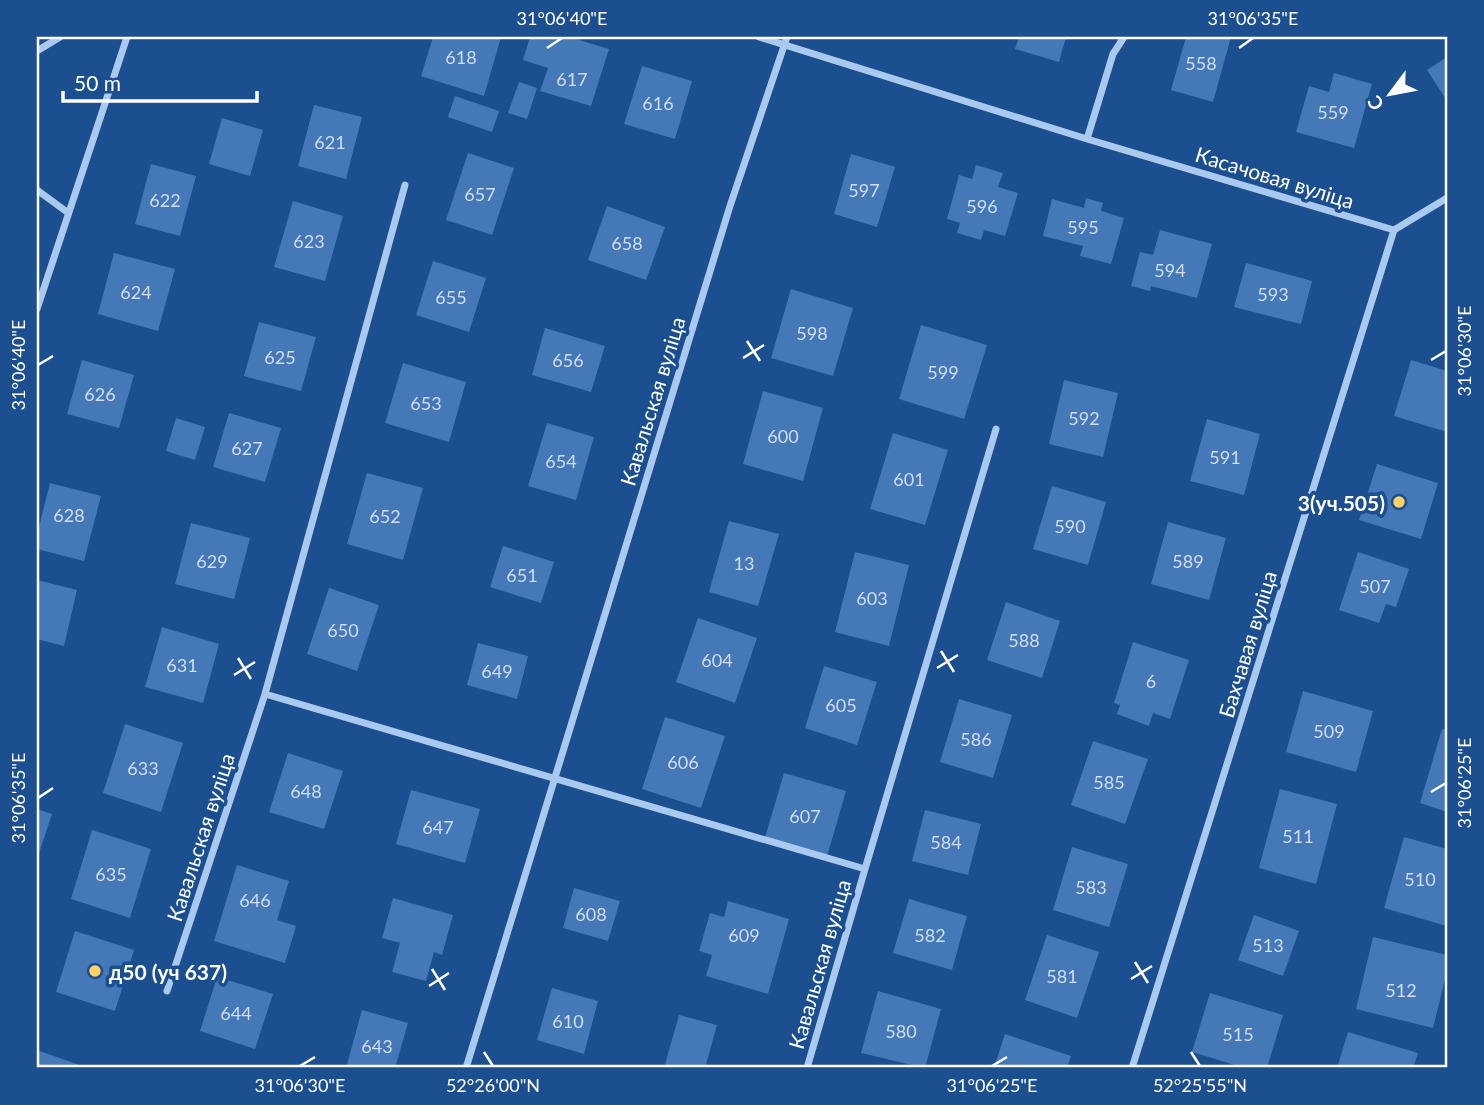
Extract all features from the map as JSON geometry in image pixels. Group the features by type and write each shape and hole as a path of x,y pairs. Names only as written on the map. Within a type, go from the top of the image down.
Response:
{"street":[{"path":"37,51 60,37"},
{"path":"37,309 127,37"},
{"name":"Касачовая вуліца","path":"759,37 785,41 1087,139 1394,230"},
{"path":"1087,139 1113,54 1124,37"},
{"name":"Кавальская вуліца","path":"466,1068 722,232 785,41"},
{"name":"Кавальская вуліца","path":"167,991 265,694 405,185"},
{"path":"37,190 67,212"},
{"path":"1394,230 1447,198"},
{"name":"Бахчавая вуліца","path":"1132,1068 1394,230"},
{"name":"Кавальская вуліца","path":"807,1068 996,429"},
{"name":"Кавальская вуліца","path":"265,694 865,869"}],"building":[{"path":"433,37 501,37 484,96 421,76"},
{"path":"530,37 569,37 609,49 591,106 540,91 548,68 523,60"},
{"path":"1019,37 1066,37 1059,62 1015,49"},
{"path":"1186,37 1231,37 1213,102 1171,90"},
{"path":"1447,57 1447,101 1427,70"},
{"path":"642,66 692,81 675,139 624,124"},
{"path":"1334,73 1372,84 1354,148 1296,132 1309,86 1329,92"},
{"path":"519,82 537,88 527,119 508,113"},
{"path":"455,96 499,111 492,132 448,117"},
{"path":"314,105 362,117 346,179 298,166"},
{"path":"222,118 263,130 250,176 209,164"},
{"path":"468,153 514,168 492,235 446,220"},
{"path":"851,154 895,167 877,227 834,214"},
{"path":"151,164 196,176 180,236 135,224"},
{"path":"976,165 1003,173 998,187 1018,193 1005,236 984,230 981,240 957,233 960,223 947,219 959,175 972,179"},
{"path":"1086,198 1103,203 1101,211 1124,218 1111,264 1080,256 1083,246 1043,236 1052,199 1084,208"},
{"path":"293,201 343,216 325,281 274,267"},
{"path":"607,206 665,227 646,280 588,260"},
{"path":"1160,230 1212,244 1197,298 1151,286 1150,291 1131,286 1140,252 1153,255"},
{"path":"114,253 175,269 158,331 98,314"},
{"path":"433,261 486,278 469,332 416,315"},
{"path":"1246,263 1312,281 1301,324 1234,307"},
{"path":"791,289 853,308 833,376 771,358"},
{"path":"259,322 316,337 301,391 244,376"},
{"path":"921,325 987,345 964,419 899,399"},
{"path":"545,328 605,346 591,392 532,375"},
{"path":"82,360 134,375 119,428 67,414"},
{"path":"1411,360 1447,371 1447,432 1394,416"},
{"path":"403,363 466,382 449,442 385,423"},
{"path":"1064,380 1118,393 1103,457 1049,444"},
{"path":"763,391 823,408 803,481 743,464"},
{"path":"229,413 281,428 265,482 213,467"},
{"path":"176,418 205,427 195,460 166,451"},
{"path":"1207,419 1260,434 1244,495 1190,481"},
{"path":"547,423 594,437 576,500 528,486"},
{"path":"893,433 948,450 925,525 870,509"},
{"name":"3(уч.505)","path":"1377,464 1438,483 1421,539 1359,520"},
{"path":"367,473 423,488 403,560 347,544"},
{"path":"50,483 101,496 84,561 37,549 37,535"},
{"path":"1052,486 1106,502 1088,565 1033,549"},
{"path":"729,521 779,534 758,606 709,592"},
{"path":"1168,522 1226,538 1209,600 1151,584"},
{"path":"191,523 250,538 234,599 175,584"},
{"path":"503,546 554,562 541,603 490,587"},
{"path":"855,552 909,565 889,646 835,632"},
{"path":"1358,552 1409,569 1396,607 1386,604 1379,623 1339,610"},
{"path":"37,580 77,590 64,646 37,639"},
{"path":"329,588 379,605 357,671 307,654"},
{"path":"1006,602 1060,621 1042,678 987,660"},
{"path":"698,618 757,638 735,703 676,682"},
{"path":"162,627 219,644 203,703 145,687"},
{"path":"1133,642 1189,660 1170,719 1153,713 1149,726 1117,714 1120,705 1114,703"},
{"path":"478,643 528,656 517,699 467,685"},
{"path":"824,666 877,682 857,745 805,728"},
{"path":"1303,691 1373,711 1356,772 1286,752"},
{"path":"959,699 1012,715 993,778 940,762"},
{"path":"665,717 725,736 701,808 642,789"},
{"path":"125,724 183,743 161,812 103,793"},
{"path":"1442,729 1447,730 1447,812 1420,803"},
{"path":"1093,741 1148,759 1125,824 1071,805"},
{"path":"288,753 343,771 324,829 269,812"},
{"path":"784,773 846,791 826,860 764,841"},
{"path":"1280,789 1337,804 1316,884 1259,868"},
{"path":"411,790 480,809 465,863 396,844"},
{"path":"37,809 52,814 37,859"},
{"path":"925,810 981,824 968,875 912,861"},
{"path":"92,830 151,849 130,918 71,899"},
{"path":"1404,837 1447,849 1447,926 1384,908"},
{"path":"1072,847 1128,864 1109,927 1053,910"},
{"path":"237,865 289,881 277,920 296,926 285,963 214,941"},
{"path":"574,888 620,901 608,941 563,928"},
{"path":"393,898 453,915 442,955 434,952 426,981 392,972 400,943 382,938"},
{"path":"909,899 967,916 952,970 893,953"},
{"path":"728,901 789,919 768,994 706,976 712,955 699,951 710,913 724,917"},
{"path":"1254,915 1299,931 1283,976 1238,960"},
{"name":"д50 (уч 637)","path":"75,931 134,950 115,1011 56,992"},
{"path":"1047,935 1099,952 1077,1018 1025,1000"},
{"path":"1373,937 1447,955 1447,971 1433,1028 1356,1009"},
{"path":"217,977 273,994 255,1049 200,1031"},
{"path":"552,988 598,1001 584,1054 537,1040"},
{"path":"878,991 941,1009 925,1068 861,1053"},
{"path":"1210,993 1283,1015 1267,1068 1245,1068 1192,1052"},
{"path":"362,1010 408,1023 395,1068 346,1068"},
{"path":"679,1015 717,1025 705,1068 664,1068"},
{"path":"1348,1032 1418,1053 1413,1068 1337,1068"},
{"path":"1005,1034 1071,1056 1067,1068 994,1068"},
{"path":"37,1050 88,1068 37,1068"}],"place":[{"name":"3(уч.505)","path":"1399,502"},
{"name":"д50 (уч 637)","path":"95,971"}]}
